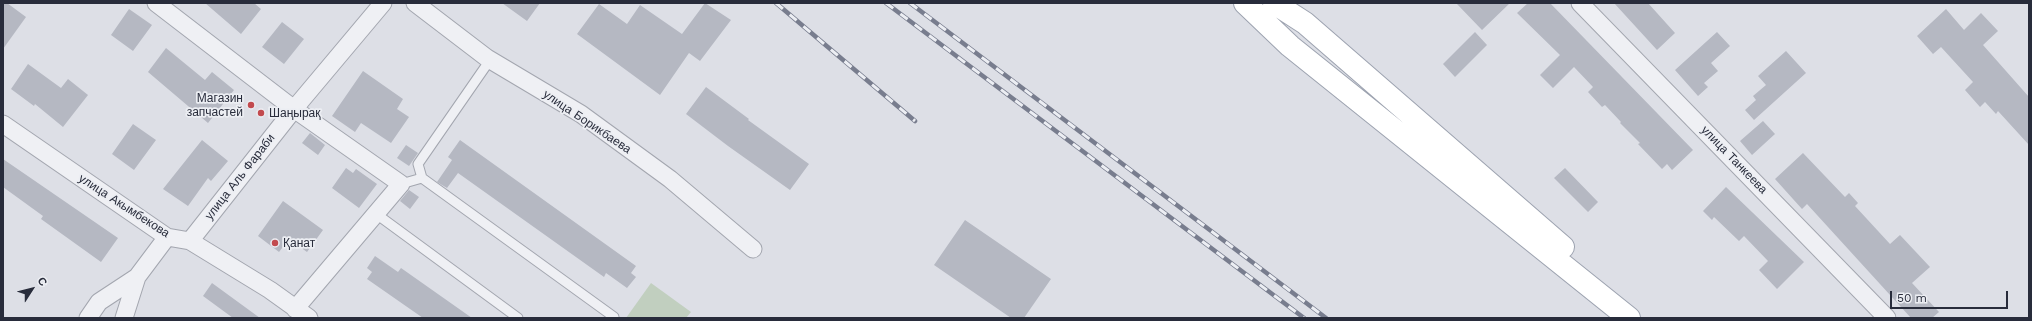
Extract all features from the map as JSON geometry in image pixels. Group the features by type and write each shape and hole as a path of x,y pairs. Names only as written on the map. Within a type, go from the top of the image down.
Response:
{"main road":[{"path":"1245,3 1290,46 1626,315"},
{"path":"1274,3 1305,23 1578,260 1626,315"},
{"path":"1290,46 1288,32 1294,26 1305,23"}],"street":[{"path":"156,3 294,109 401,184 376,213 302,313"},
{"name":"улица Аль Фараби","path":"190,241 294,109 383,3"},
{"name":"улица Борикбаева","path":"415,3 490,60 581,114 670,179 753,249"},
{"name":"улица Танкеева","path":"1580,3 1887,318"},
{"name":"улица Акымбекова","path":"3,124 167,237 190,241 302,313"},
{"path":"124,318 137,277 167,237"},
{"path":"88,318 99,302 137,277"}],"lane":[{"path":"490,60 418,164 422,178 614,317 613,318"},
{"path":"401,184 422,178"},
{"path":"376,213 518,318"}],"green space":[{"path":"651,283 691,312 686,318 626,318"}],"building":[{"path":"3,3 7,3 26,17 3,49"},
{"path":"205,3 254,3 261,9 241,34"},
{"path":"502,3 540,3 527,21"},
{"path":"705,3 731,20 700,61 689,53 660,95 577,34 599,4 627,24 640,5 682,34"},
{"path":"1456,3 1510,3 1482,30"},
{"path":"1528,3 1550,3 1693,150 1672,170 1667,164 1662,169 1638,144 1640,143 1605,105 1602,107 1588,92 1593,87 1574,67 1553,88 1540,75 1560,55 1517,13"},
{"path":"1614,3 1648,3 1675,33 1657,50"},
{"path":"129,9 152,25 133,51 111,35"},
{"path":"1946,9 1964,30 1981,13 1998,31 1983,45 2029,97 2029,145 1998,111 1996,114 1985,102 1980,107 1965,90 1973,82 1941,47 1933,54 1917,36"},
{"path":"282,22 304,39 284,64 262,47"},
{"path":"1475,32 1487,45 1455,77 1443,64"},
{"path":"1717,32 1730,46 1711,63 1718,71 1704,83 1708,87 1698,96 1675,70"},
{"path":"166,48 205,80 212,72 234,90 208,123 148,72"},
{"path":"1786,51 1806,73 1754,120 1745,110 1756,100 1753,96 1766,85 1758,76"},
{"path":"28,64 61,88 68,79 88,95 63,127 35,104 34,106 11,89"},
{"path":"363,71 403,99 397,109 409,117 391,143 361,123 355,132 332,116"},
{"path":"706,87 749,119 748,120 809,164 790,190 686,114"},
{"path":"1763,121 1775,134 1752,155 1740,141"},
{"path":"133,124 156,140 134,170 112,154"},
{"path":"310,133 325,145 318,155 302,143"},
{"path":"202,140 228,161 211,181 208,178 188,206 163,189"},
{"path":"460,140 636,266 631,273 636,277 627,288 606,273 604,277 458,173 447,188 437,182 452,160 448,157"},
{"path":"406,145 418,153 409,166 397,158"},
{"path":"1803,153 1845,197 1849,193 1858,203 1855,206 1890,244 1900,235 1930,267 1912,283 1939,312 1932,318 1911,318 1807,204 1802,209 1775,179"},
{"path":"3,159 118,238 101,262 41,219 43,216 3,187"},
{"path":"346,168 353,173 356,169 377,184 359,208 332,188"},
{"path":"1565,168 1598,202 1588,212 1554,178"},
{"path":"1726,187 1804,262 1777,289 1759,270 1768,261 1744,236 1739,241 1714,217 1712,220 1703,211"},
{"path":"409,190 419,197 410,209 400,201"},
{"path":"283,201 323,230 307,252 289,239 279,252 258,236"},
{"path":"965,220 1051,279 1024,318 1011,318 934,265"},
{"path":"375,256 398,272 401,268 472,318 423,318 367,279 372,272 367,268"},
{"path":"212,283 260,318 233,318 203,296"}],"railway":[{"path":"776,3 915,121"},
{"path":"886,3 1304,318"},
{"path":"910,3 1326,318"}],"place":[{"name":"Магазин запчастей","path":"251,105"},
{"name":"Шаңырақ","path":"261,113"},
{"name":"Қанат","path":"275,243"}]}
